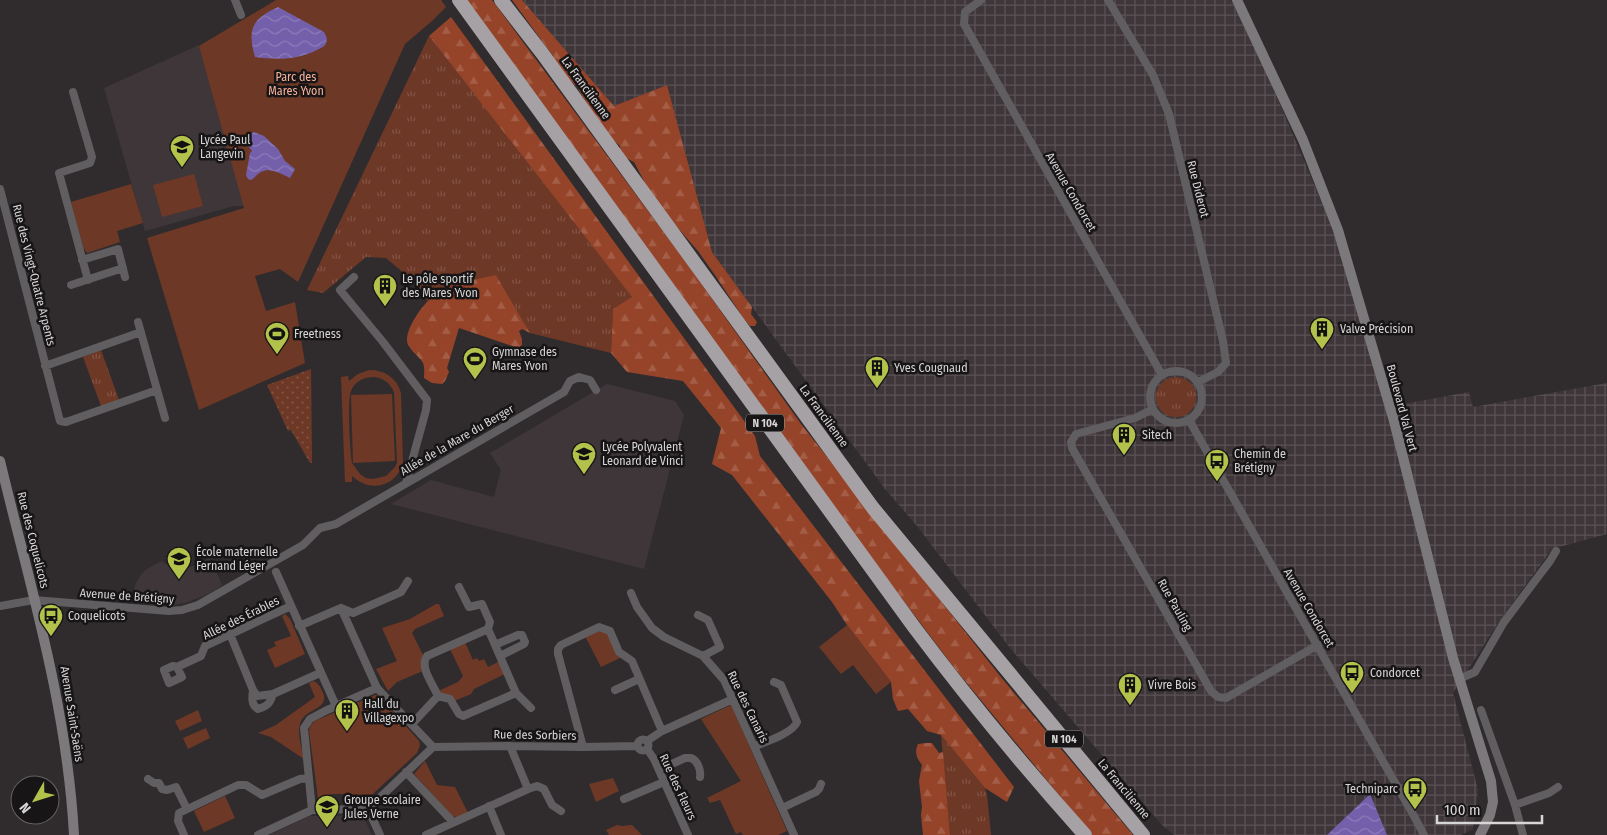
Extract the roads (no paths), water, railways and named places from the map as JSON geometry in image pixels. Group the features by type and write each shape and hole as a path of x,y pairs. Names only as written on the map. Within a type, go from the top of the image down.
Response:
{"highway":[{"name":"N 104","path":"460,0 914,627 958,685 1085,835"},
{"name":"La Francilienne","path":"501,0 553,68 868,501 1139,830"},
{"path":"1139,830 1147,830 1152,835"}],"street":[{"path":"235,0 241,15"},
{"name":"Avenue Condorcet","path":"981,0 966,12 963,20 964,24 1162,375"},
{"name":"Rue Diderot","path":"1108,0 1153,75 1169,114 1221,333 1226,363 1218,372 1198,382"},
{"name":"Boulevard Val Vert","path":"1237,0 1302,140 1338,230 1394,421 1459,679 1491,781 1493,802 1490,815 1480,835"},
{"path":"73,92 92,157 90,163 59,173 88,280"},
{"name":"Rue des Vingt-Quatre Arpents","path":"0,189 58,418 62,422 157,390"},
{"path":"82,260 118,249 125,277"},
{"path":"71,285 123,268"},
{"path":"354,277 340,290 427,400 406,483"},
{"path":"138,322 165,418"},
{"name":"Rue des Vingt-Quatre Arpents","path":"45,366 141,332"},
{"path":"1178,371 1186,372 1198,382 1202,399 1200,407 1189,420 1173,422 1158,416 1153,409 1150,394 1152,386 1162,375 1178,371"},
{"name":"Allée de la Mare du Berger","path":"320,528 336,524 564,392 570,381 579,377 590,380 596,390"},
{"name":"Rue Pauling","path":"1153,409 1135,418 1076,434 1071,442 1072,448 1211,691 1218,697 1226,698 1318,645"},
{"name":"Avenue Condorcet","path":"1189,420 1424,835"},
{"name":"Rue des Coquelicots","path":"0,461 3,488 33,590 34,600"},
{"name":"Avenue de Brétigny","path":"0,606 34,600 160,611 182,610 204,603 272,564 303,545 320,528"},
{"path":"1459,679 1475,672 1504,622 1550,562 1556,551"},
{"path":"276,572 336,706"},
{"path":"299,626 341,608 353,613 401,592 408,581"},
{"path":"459,587 469,607 482,604 490,622 488,629 516,693 531,708"},
{"name":"Rue des Canaris","path":"631,594 637,607 652,628 664,637 704,656 724,680 794,835"},
{"name":"Avenue Saint-Saëns","path":"34,600 43,628 60,714 74,835"},
{"name":"Allée des Érables","path":"177,667 201,656 206,646 291,606"},
{"path":"258,835 312,810 368,809 433,747 377,688 341,608"},
{"path":"698,615 708,620 720,648 704,656"},
{"path":"582,747 558,649 561,645 600,627 610,631 619,652 632,661 662,731"},
{"path":"438,696 424,667 423,661 426,656 488,629"},
{"path":"230,634 257,696 273,694 320,673"},
{"path":"495,645 518,634 522,635 524,644 500,656"},
{"path":"615,690 640,679"},
{"path":"755,746 791,730 797,722 781,685 774,682"},
{"path":"312,810 304,728 310,719 377,688"},
{"path":"253,690 253,702 258,709 270,703 273,694"},
{"path":"438,696 450,699 459,714 463,716 516,693"},
{"path":"412,724 438,696"},
{"path":"647,745 662,731 733,699"},
{"path":"1481,710 1515,805 1523,835"},
{"name":"Rue des Sorbiers","path":"433,747 637,746 642,751 647,745"},
{"name":"Rue des Fleurs","path":"647,745 688,835"},
{"path":"510,746 528,789"},
{"path":"659,770 685,758 691,758 696,762 701,772 700,777"},
{"path":"406,772 453,822"},
{"path":"184,835 178,821 179,813 238,785 246,785 262,795 300,779 309,778"},
{"path":"148,779 154,783 159,783 162,789 168,790 176,787 187,809"},
{"path":"624,799 664,782"},
{"path":"782,808 816,792 821,784"},
{"path":"426,835 537,786 546,792 552,805 562,811"},
{"path":"1515,805 1558,788"},
{"path":"489,806 501,835"},
{"name":"Avenue Condorcet","path":"1408,808 1418,835"},
{"path":"368,809 380,835"}],"water":[{"path":"278,7 324,32 327,39 325,46 302,56 279,59 255,57 252,39 254,26 262,16"},
{"path":"254,132 264,136 278,149 285,161 295,169 290,178 268,170 251,180 248,179 246,175 252,151 246,143 248,136"},
{"path":"1370,794 1387,835 1327,835"}],"place":[{"name":"Lycée Paul Langevin","path":"182,168"},
{"name":"Le pôle sportif des Mares Yvon","path":"385,307"},
{"name":"Valve Précision","path":"1322,350"},
{"name":"Freetness","path":"277,355"},
{"name":"Gymnase des Mares Yvon","path":"475,380"},
{"name":"Yves Cougnaud","path":"877,389"},
{"name":"Sitech","path":"1124,456"},
{"name":"Lycée Polyvalent Leonard de Vinci","path":"584,475"},
{"name":"Chemin de Brétigny","path":"1217,482"},
{"name":"École maternelle Fernand Léger","path":"179,580"},
{"name":"Coquelicots","path":"51,637"},
{"name":"Condorcet","path":"1352,694"},
{"name":"Vivre Bois","path":"1130,706"},
{"name":"Hall du Villagexpo","path":"347,732"},
{"name":"Techniparc","path":"1415,810"},
{"name":"Groupe scolaire Jules Verne","path":"327,828"}],"park label":[{"name":"Parc des Mares Yvon","path":"296,84"}]}
